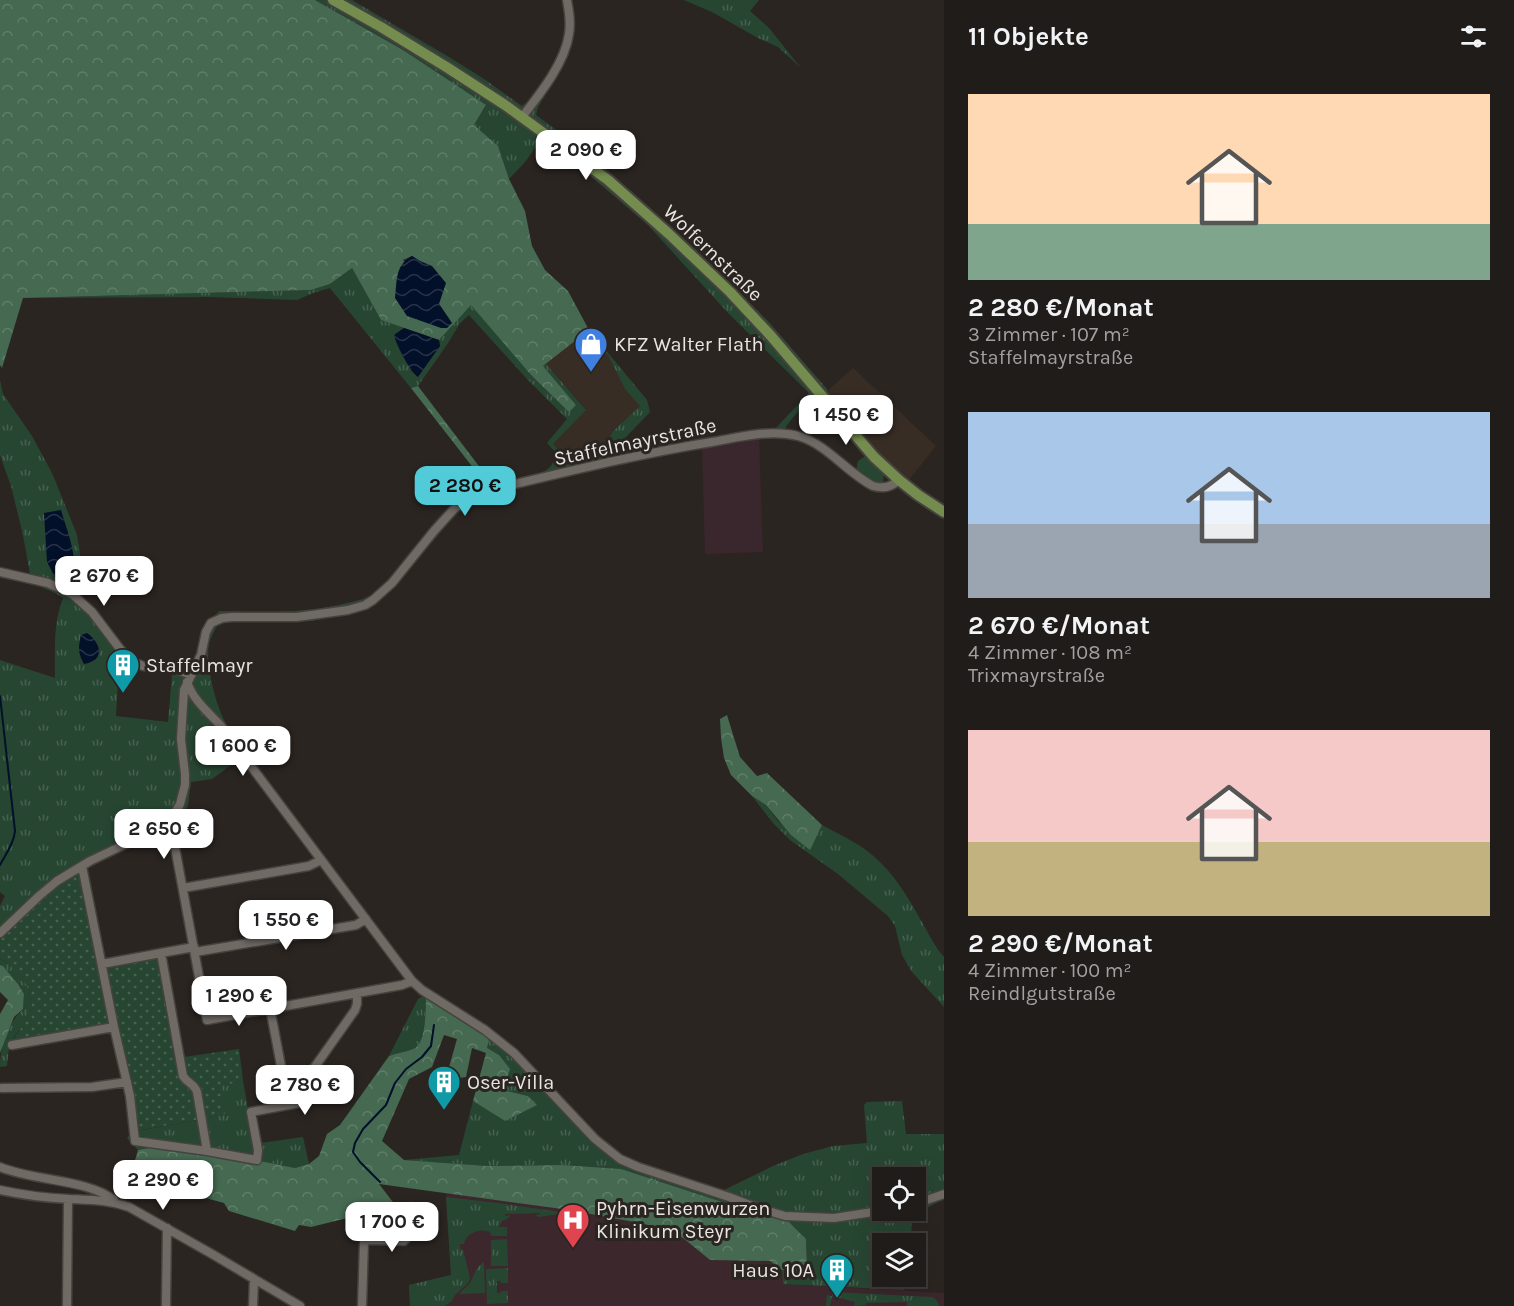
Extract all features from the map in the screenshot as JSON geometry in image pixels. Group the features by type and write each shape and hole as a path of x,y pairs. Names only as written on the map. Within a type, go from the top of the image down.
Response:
{"main road":[{"name":"Wolfernstraße","path":"333,0 448,68 522,117 608,180 730,292 771,336 874,457 918,495 944,512"}],"street":[{"path":"522,117 561,58 570,27 567,0"},
{"name":"Staffelmayrstraße","path":"167,823 176,811 185,785 181,738 182,696 201,655 208,627 216,620 232,617 324,614 356,608 373,600 392,583 454,509 472,496 648,453 763,434 784,434 806,439 873,486 885,488 899,480"},
{"path":"0,572 48,583 72,594 92,612 131,661 143,666 175,669 189,679 190,691 201,706 221,726 412,981 427,994 485,1030 514,1053 595,1139 620,1159 758,1208 785,1215 834,1218 872,1212"},
{"path":"182,713 187,705 201,706"},
{"path":"0,933 57,881 167,823 172,831 207,1020 402,986 412,981"},
{"path":"183,888 309,866 321,860"},
{"path":"82,866 130,1096 135,1141 257,1160 258,1150 251,1112 304,1102 298,1074"},
{"path":"102,964 161,953 356,925 366,919"},
{"path":"161,953 183,1076 194,1085 197,1092 207,1151"},
{"path":"270,1008 282,1071 288,1075 298,1074 314,1068 355,1010 357,993"},
{"path":"12,1045 114,1027"},
{"path":"2,1088 92,1087 127,1082"},
{"path":"0,1167 12,1172 84,1187 102,1193 116,1203"},
{"path":"0,1190 24,1195 91,1199 129,1207 300,1306"},
{"path":"926,1200 944,1194"},
{"path":"67,1306 68,1199"},
{"path":"362,1306 364,1242 369,1239 404,1241 408,1238 412,1227 411,1207"},
{"path":"166,1306 167,1228"},
{"path":"253,1306 254,1279"}],"shaded area":[{"path":"576,340 608,355 625,389 641,406 612,431 609,440 580,464 560,452 553,444 586,409 546,364"},
{"path":"853,368 936,446 908,481 893,470 825,393"},
{"path":"759,438 763,552 705,554 702,447"},
{"name":"Pyhrn-Eisenwurzen Klinikum Steyr","path":"446,1193 569,1210 645,1224 683,1238 710,1260 770,1261 782,1270 783,1284 944,1293 944,1306 410,1306 409,1285 451,1275"}],"green space":[{"path":"0,0 315,0 403,50 486,105 474,125 498,146 509,179 525,211 532,246 545,270 568,291 589,330 543,366 576,405 569,412 531,375 471,305 439,340 381,320 352,268 330,284 311,290 23,298 2,368 0,365","holes":["412,256 420,261 439,304 452,323 403,260"]},
{"path":"315,0 352,0 449,57 522,106 539,88 572,36 564,63 538,107 536,115 582,149 638,197 767,320 828,390 825,393 823,410 812,401 796,414 784,430 741,441 668,453 599,468 485,495 457,513 389,592 375,604 358,612 310,621 235,621 217,626 209,643 208,652 212,686 223,718 246,754 212,779 191,782 188,805 180,823 167,818 60,874 41,889 0,930 0,906 5,896 0,892 0,660 55,678 56,627 63,598 30,583 23,535 11,486 0,455 0,380 3,394 32,436 52,473 77,535 82,575 80,594 129,655 119,657 116,716 168,722 172,675 190,667 211,620 219,611 283,612 315,609 370,596 388,580 435,522 457,500 484,486 485,483 537,475 550,467 557,454 547,443 567,419 469,315 460,323 418,386 411,388 330,288 297,300 210,297 23,298 311,290 330,284 352,268 381,320 404,328 394,335 412,372 418,376 440,346 439,340 471,304 531,375 569,411 576,405 543,366 546,364 586,410 553,444 560,452 580,464 609,440 612,432 640,406 625,389 608,355 576,340 589,330 647,400 650,412 599,460 718,436 755,430 774,430 809,393 729,314 648,225 587,173 540,141 509,179 498,146 474,125 486,106 403,50"},
{"path":"684,0 759,0 750,11 769,28 800,67 778,47"},
{"path":"418,386 491,482 485,483 411,388"},
{"path":"867,455 884,474 883,482 880,484 856,471 858,461"},
{"path":"727,715 740,757 757,776 767,773 822,825 810,850 791,835 766,805 752,796 731,775 724,758 721,738 720,719"},
{"path":"752,796 766,805 778,821 810,849 822,825 860,846 882,864 900,886 944,957 944,1007 912,972 902,955 895,926 888,916 838,874 790,840"},
{"path":"76,874 80,875 98,968 155,959 158,961 177,1058 239,1049 243,1081 221,1086 225,1115 136,1131 118,1023 11,1043 26,1020 30,996 20,975 0,959 0,936 51,892"},
{"path":"0,959 21,976 31,1000 27,1018 10,1045 7,1066 0,1067 3,1043 13,1021 23,1009 24,994 0,965"},
{"path":"0,965 24,994 23,1009 14,1017 0,1053 0,1014 8,1000 0,992"},
{"path":"425,995 500,1037 597,1135 622,1156 636,1165 715,1190 724,1190 803,1154 833,1146 867,1143 864,1105 867,1102 902,1101 906,1134 944,1134 944,1199 926,1208 926,1167 872,1167 872,1221 912,1221 911,1233 872,1233 872,1287 904,1287 904,1290 783,1284 782,1270 807,1267 806,1239 789,1222 725,1203 561,1165 488,1166 404,1160 459,1155 473,1101 505,1121 528,1096 503,1090 499,1055 486,1048 426,998 423,1034 418,1046 389,1056 418,999"},
{"path":"426,998 473,1025 489,1039 487,1048 499,1055 510,1069 503,1090 528,1096 537,1105 505,1121 473,1101 486,1053 472,1048 466,1077 454,1079 450,1093 442,1092 457,1039 444,1035 432,1067 409,1079 382,1141 404,1160 488,1166 561,1165 621,1169 789,1222 806,1239 807,1267 782,1270 770,1261 710,1260 683,1238 645,1224 569,1210 379,1184 396,1206 311,1227 299,1225 295,1231 229,1211 224,1203 202,1197 183,1199 128,1184 138,1150 159,1146 205,1150 295,1168 309,1164 319,1156 327,1134 340,1125 389,1056 418,1046 423,1034"},
{"path":"243,1081 254,1144 303,1137 309,1164 295,1168 205,1150 159,1146 138,1150 127,1138 132,1132 225,1115 220,1086"},
{"path":"446,1197 560,1212 538,1217 536,1215 540,1213 505,1214 505,1216 511,1215 502,1221 499,1227 507,1227 507,1236 491,1236 490,1232 482,1230 474,1232 468,1236 464,1244 460,1244 470,1278 468,1283 451,1302 444,1306 410,1306 409,1285 451,1275"},
{"path":"507,1239 508,1266 491,1266 491,1240"},
{"path":"484,1262 485,1293 459,1294 470,1283 477,1269"},
{"path":"508,1268 508,1283 497,1281 497,1293 508,1291 508,1303 487,1304 486,1269"},
{"path":"833,1292 932,1297 939,1306 907,1306 907,1302 866,1303 866,1305 854,1306 855,1302 832,1296"},
{"path":"827,1295 832,1296 830,1306 826,1306"}],"water":[{"path":"412,256 432,266 446,283 439,304 452,323 447,328 407,316 395,298 402,264"},
{"path":"404,328 439,340 440,346 418,377 404,358 394,335"},
{"path":"61,510 72,549 74,573 55,577 47,562 44,513"},
{"path":"87,633 96,642 99,651 95,659 84,664 79,643 81,635"}],"waterway":[{"path":"0,696 15,831 0,865"},
{"path":"380,1182 353,1152 355,1143 363,1129 386,1105 395,1083 406,1069 422,1057 431,1046 434,1025"}],"place":[{"name":"KFZ Walter Flath","path":"591,373"},
{"name":"Staffelmayr","path":"123,694"},
{"name":"Oser-Villa","path":"444,1111"},
{"name":"Pyhrn-Eisenwurzen Klinikum Steyr","path":"573,1249"},
{"name":"Haus 10A","path":"837,1299"}]}
